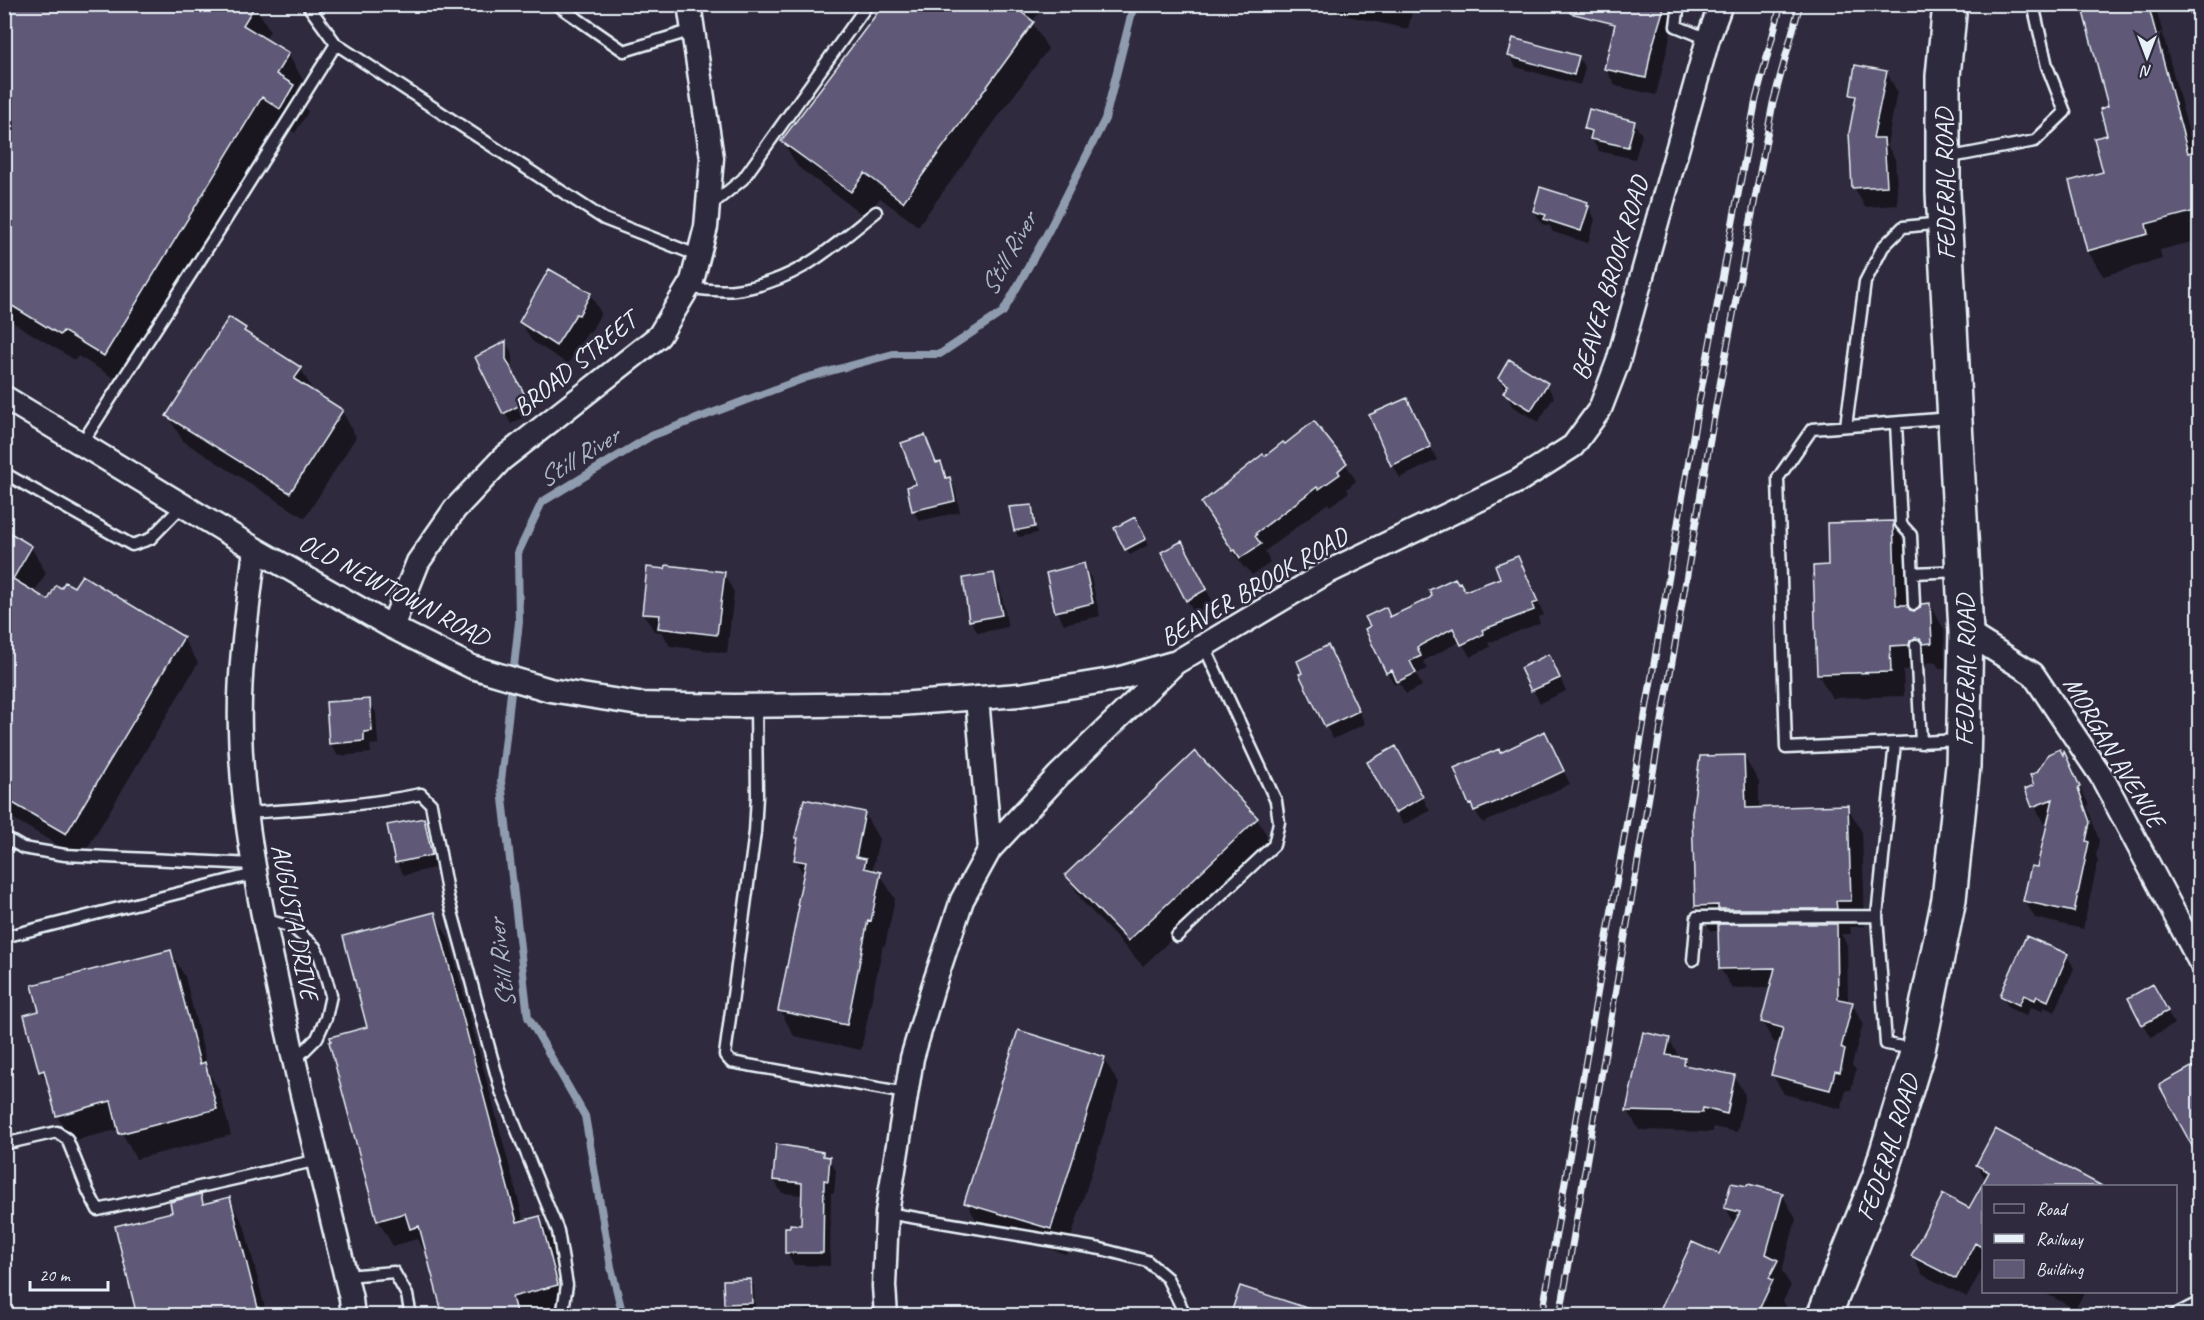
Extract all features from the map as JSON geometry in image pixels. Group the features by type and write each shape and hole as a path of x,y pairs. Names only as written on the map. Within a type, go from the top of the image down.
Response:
{"main road":[{"name":"FEDERAL ROAD","path":"1824,1316 1879,1178 1918,1050 1949,899 1963,766 1966,632 1944,223 1943,76 1950,4"}],"street":[{"name":"BROAD STREET","path":"392,627 418,562 455,508 502,459 659,336 692,281 706,228 712,158 689,4"},
{"name":"BEAVER BROOK ROAD","path":"886,1316 884,1287 887,1213 912,1058 962,900 990,849 1058,776 1175,663 1326,573 1518,481 1573,446 1600,409 1618,362 1708,39 1721,4"},
{"name":"OLD NEWTOWN ROAD","path":"4,397 255,549 392,627 472,667 550,690 639,704 756,706 899,704 1019,695 1117,678 1175,663"},
{"name":"AUGUSTA DRIVE","path":"255,549 242,664 240,729 246,813 263,918 352,1307"},
{"name":"MORGAN AVENUE","path":"1966,632 2033,674 2102,777 2199,962"},
{"path":"978,698 990,849"}],"lane":[{"path":"308,4 336,44 604,219 699,256"},
{"path":"556,4 624,51 693,30"},
{"path":"708,207 743,180 868,4"},
{"path":"1679,4 1676,26 1708,39"},
{"path":"1943,159 2035,141 2065,112 2047,66 2033,4"},
{"path":"2195,4 2199,21"},
{"path":"82,443 336,44"},
{"path":"688,288 733,290 770,282 812,263 876,212"},
{"path":"1846,426 1865,282 1882,247 1903,227 1944,223"},
{"path":"1954,418 1812,429 1778,478 1786,748 1963,740"},
{"path":"1896,423 1901,524 1911,535 1914,604"},
{"path":"4,473 132,545 150,539 184,504"},
{"path":"1914,573 1962,571"},
{"path":"1916,645 1921,742"},
{"path":"1177,936 1274,845 1279,822 1276,801 1204,646"},
{"path":"756,706 755,832 724,1055 731,1062 906,1093"},
{"path":"1895,743 1877,916 1886,1044 1918,1050"},
{"path":"246,813 335,807 388,801 421,794 431,804 448,897 501,1091 558,1231 567,1285 562,1316"},
{"path":"4,837 23,848 65,855 254,869"},
{"path":"4,937 254,869"},
{"path":"1693,960 1697,917 1877,916"},
{"path":"263,918 292,927 315,947 331,995 326,1018 317,1038 294,1061"},
{"path":"4,1142 57,1132 67,1139 98,1210 318,1160"},
{"path":"887,1213 1101,1249 1147,1261 1167,1278 1186,1316"},
{"path":"346,1276 394,1272 407,1295 411,1316"},
{"path":"2173,1316 2199,1302"}],"building":[{"path":"4,4 256,4 243,25 289,53 276,74 294,85 280,109 262,97 104,356 63,331 60,335 4,301"},
{"path":"884,4 1011,4 1034,22 903,202 865,173 851,192 781,141"},
{"path":"1571,4 1665,4 1651,51 1646,78 1604,69 1615,24 1570,13"},
{"path":"2081,4 2148,4 2188,153 2199,150 2199,210 2146,224 2148,234 2087,251 2069,181 2103,172 2094,138 2107,135 2100,109 2108,106"},
{"path":"1513,38 1579,56 1574,75 1508,56"},
{"path":"1855,65 1887,71 1873,138 1884,138 1887,186 1852,188 1849,133 1856,96 1850,95"},
{"path":"1589,109 1635,121 1628,147 1590,139 1592,131 1584,129"},
{"path":"1540,187 1588,202 1587,206 1589,206 1581,231 1544,219 1546,215 1533,211"},
{"path":"549,269 591,293 579,315 576,314 556,346 519,322"},
{"path":"229,317 246,328 244,331 302,368 294,379 343,410 290,493 166,416"},
{"path":"506,341 506,359 528,401 503,414 475,357"},
{"path":"1509,359 1548,383 1531,410 1503,393 1508,385 1498,378"},
{"path":"1407,398 1431,447 1391,466 1369,415"},
{"path":"1314,421 1347,463 1338,471 1340,474 1319,489 1317,487 1256,533 1255,536 1261,544 1240,558 1201,503 1263,454 1265,456 1283,442 1285,444"},
{"path":"925,435 936,463 941,462 946,478 950,477 955,501 912,511 907,487 916,484 901,443"},
{"path":"1032,505 1035,527 1014,531 1009,507"},
{"path":"1135,517 1146,539 1125,550 1114,528"},
{"path":"1893,521 1896,605 1907,605 1910,610 1915,611 1920,608 1921,604 1930,603 1932,643 1923,644 1920,639 1915,638 1910,641 1909,645 1890,646 1891,672 1817,674 1813,566 1828,565 1827,523"},
{"path":"4,529 32,546 13,579 48,600 56,585 61,588 65,582 74,587 82,575 184,637 66,834 4,798"},
{"path":"1182,541 1207,589 1186,601 1161,552"},
{"path":"1518,556 1538,602 1532,604 1534,610 1482,630 1484,634 1461,645 1453,628 1417,647 1421,656 1410,661 1416,673 1397,682 1392,670 1386,673 1365,629 1370,626 1365,617 1386,607 1390,617 1430,598 1432,595 1429,590 1455,578 1465,591 1500,578 1495,565"},
{"path":"1084,563 1093,603 1055,612 1046,573"},
{"path":"666,565 725,572 717,635 658,628 660,615 642,614 647,567 665,569"},
{"path":"994,573 1002,615 969,621 963,578"},
{"path":"1328,645 1359,711 1325,727 1299,674 1302,673 1297,661"},
{"path":"1549,654 1560,678 1531,691 1520,668"},
{"path":"370,699 372,731 364,732 364,741 329,744 326,702"},
{"path":"1545,731 1564,771 1474,811 1471,804 1469,805 1454,768 1499,749 1500,753"},
{"path":"1396,746 1423,797 1395,813 1367,762"},
{"path":"2060,749 2063,755 2064,751 2080,787 2078,788 2090,822 2086,841 2089,842 2074,912 2023,901 2031,866 2037,867 2053,799 2032,807 2025,789 2034,785 2030,775 2037,772 2048,754"},
{"path":"1195,751 1258,818 1128,941 1065,875"},
{"path":"1744,755 1746,808 1848,805 1851,901 1836,901 1837,909 1718,909 1718,905 1695,906 1692,813 1700,756"},
{"path":"804,799 865,812 856,857 866,859 864,868 881,872 871,921 868,920 847,1025 778,1011 806,862 794,860 798,838 795,838"},
{"path":"424,818 432,855 395,863 387,825"},
{"path":"435,912 517,1222 540,1216 558,1285 512,1297 516,1312 501,1316 443,1316 419,1226 410,1229 405,1213 377,1221 329,1042 330,1037 367,1027 343,936"},
{"path":"1718,924 1837,924 1838,999 1853,1002 1841,1048 1845,1050 1840,1072 1835,1071 1830,1090 1771,1075 1783,1028 1761,1022 1775,968 1719,969"},
{"path":"2026,936 2068,954 2048,1001 2037,996 2035,1000 2024,995 2019,1005 2000,996"},
{"path":"171,950 200,1064 205,1062 217,1109 119,1134 111,1101 56,1116 44,1070 39,1072 24,1015 39,1011 32,985"},
{"path":"2153,984 2168,1011 2142,1025 2128,998"},
{"path":"1018,1030 1105,1057 1051,1229 964,1203"},
{"path":"1643,1032 1670,1038 1666,1055 1685,1058 1684,1065 1735,1075 1727,1114 1703,1108 1702,1113 1626,1111"},
{"path":"2193,1066 2199,1079 2199,1159 2159,1085"},
{"path":"1995,1129 2100,1185 1982,1185 1982,1247 1975,1243 1956,1279 1911,1256 1943,1194 1969,1208 1989,1172 1976,1165"},
{"path":"776,1144 823,1152 823,1156 830,1157 828,1181 824,1180 823,1253 785,1253 785,1227 790,1227 790,1224 801,1225 802,1183 773,1180"},
{"path":"1731,1183 1747,1186 1748,1184 1783,1193 1766,1254 1778,1260 1769,1278 1773,1280 1756,1316 1657,1316 1692,1242 1719,1254 1740,1212 1724,1208"},
{"path":"201,1194 203,1204 230,1197 260,1316 137,1316 115,1226 172,1212 170,1202"},
{"path":"751,1279 752,1303 724,1304 723,1280"},
{"path":"1240,1286 1316,1311 1315,1316 1230,1316"}],"waterway":[{"name":"Still River","path":"623,1316 611,1267 585,1116 528,1017 501,781 519,622 518,553 542,502 651,436 805,378 893,354 940,354 1003,312 1048,232 1105,119 1134,4"}],"railway":[{"path":"1542,1316 1698,407 1756,99 1781,4"},
{"path":"1560,1316 1715,411 1773,103 1800,4"}]}
